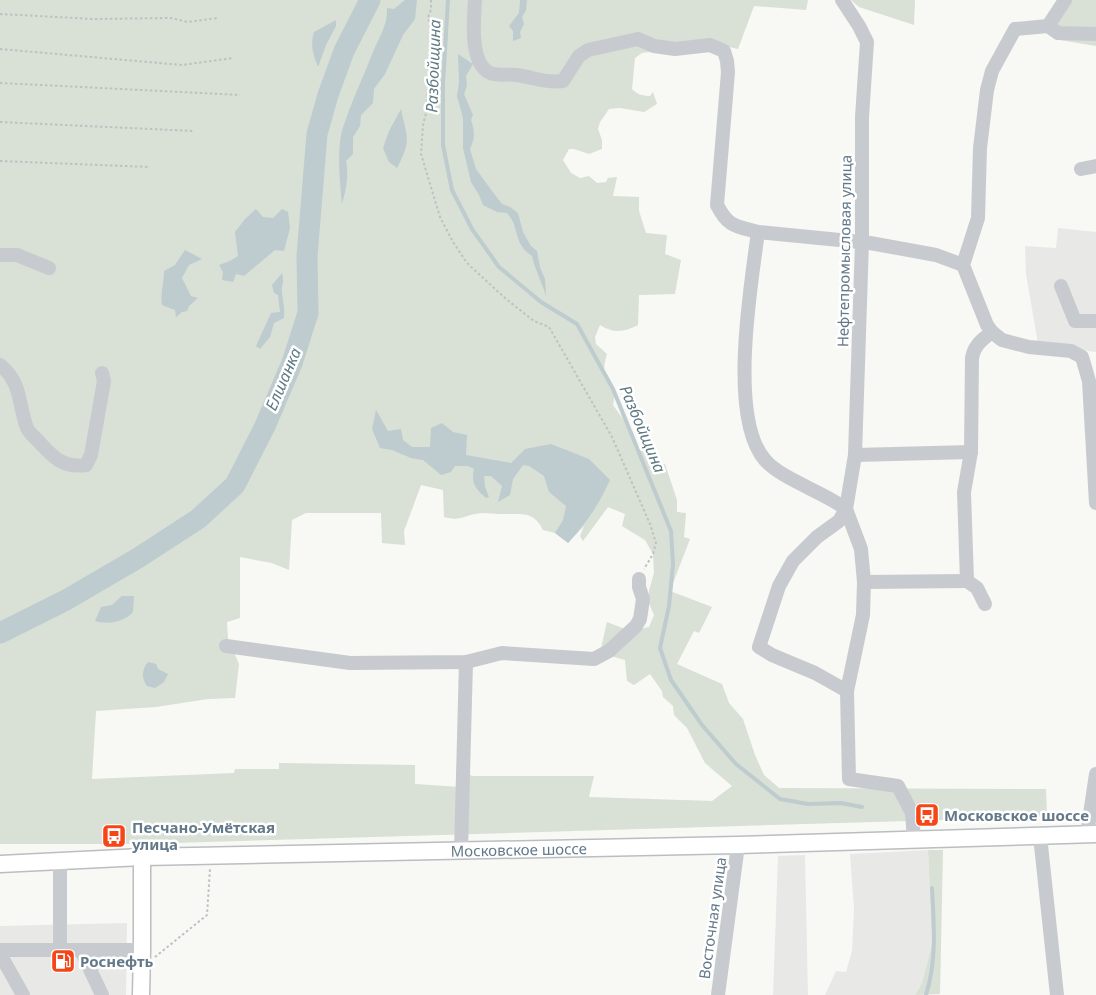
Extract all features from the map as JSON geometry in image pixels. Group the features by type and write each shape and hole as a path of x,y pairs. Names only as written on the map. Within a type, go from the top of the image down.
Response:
{"main road":[{"name":"Московское шоссе","path":"0,864 142,857 738,845 1092,834"},
{"path":"141,995 142,857"}],"street":[{"path":"476,0 474,26 476,50 481,66 491,73 513,74 549,83 563,80 579,56 588,50 638,39 654,46 675,49 710,45 724,51 728,72 717,205 723,218 734,226 758,232 862,242 936,254 962,265"},
{"name":"Нефтепромысловая улица","path":"842,0 860,26 867,42 862,117 862,242 855,455 846,509"},
{"path":"1048,26 1065,0"},
{"path":"1096,34 1058,33 1048,26 1015,29 992,71 987,90 980,148 978,218 962,265 987,325 1002,340 1029,347 1071,351 1082,357 1089,381 1096,503"},
{"path":"1081,169 1096,166"},
{"path":"758,232 748,311 744,369 749,426 755,446 765,461 786,476 833,499 846,509 861,549 864,582 863,615 847,691 849,779 898,786 912,813 914,840"},
{"path":"0,255 17,255 49,268"},
{"path":"1061,286 1076,321 1096,321"},
{"path":"967,581 964,492 971,452 974,349 992,332"},
{"path":"0,365 10,372 18,391 28,430 55,460 76,466 86,465 91,455 104,382 102,373"},
{"path":"855,455 971,452"},
{"path":"846,509 839,521 816,537 793,561 779,586 759,647 772,655 815,673 847,691"},
{"path":"226,646 350,664 466,662 502,653 594,659 609,651 636,626 640,619 643,600 639,579"},
{"path":"864,582 967,581 977,588 985,604"},
{"path":"461,851 466,662"},
{"path":"1092,834 1096,774"},
{"path":"1040,836 1057,995"},
{"name":"Восточная улица","path":"718,995 738,845"},
{"path":"60,860 60,950"},
{"path":"82,950 102,995"},
{"path":"23,995 0,952 142,950"}],"path":[{"path":"431,0 431,10 428,17 431,52 421,154 440,217 453,242 468,263 527,316 549,327 612,437 650,524 656,543 653,554 639,579"},
{"path":"0,14 94,19 171,18 188,22 217,18"},
{"path":"0,49 182,65 233,58"},
{"path":"0,83 240,94"},
{"path":"0,122 194,131"},
{"path":"0,161 150,167"},
{"path":"142,968 207,915 211,856"}],"shaded area":[{"path":"0,0 808,0 806,10 754,6 738,49 725,46 642,53 635,58 632,89 645,96 650,96 653,92 657,104 644,112 620,108 609,109 600,122 598,129 602,140 602,149 589,154 569,149 563,160 571,173 580,178 589,176 597,183 606,182 608,178 617,177 613,196 639,197 639,211 646,233 667,235 665,254 681,260 675,294 639,295 638,325 614,331 600,325 595,337 596,344 607,354 604,372 614,394 613,405 633,433 639,450 654,450 655,463 665,464 677,500 677,512 686,513 684,537 690,539 670,591 712,607 699,633 694,631 677,664 722,684 729,703 743,719 764,775 779,788 1046,789 1047,815 1039,817 141,844 0,844","holes":["421,485 443,490 444,517 457,519 481,513 525,514 535,519 543,530 555,533 568,543 584,526 580,536 583,541 608,507 625,514 622,526 645,540 653,554 654,573 648,601 654,615 649,627 630,631 607,622 600,653 625,660 627,681 634,685 650,674 662,691 663,697 673,706 674,715 687,728 705,763 732,786 712,801 589,797 594,776 472,776 461,769 460,787 415,784 415,765 279,763 279,769 235,769 234,773 92,779 96,711 156,707 208,699 235,698 239,664 228,639 227,622 240,618 240,557 272,563 289,570 292,520 306,513 381,513 382,543 405,545 404,531"]},
{"path":"405,0 417,0 415,19 403,35 385,74 374,89 373,103 361,115 360,126 353,137 353,154 346,161 347,183 342,204 339,157 342,131 385,25 387,8 394,9"},
{"path":"520,0 527,0 526,10 522,17 524,24 520,32 521,38 513,41 513,31 509,26 519,13"},
{"path":"851,0 915,0 914,25 859,7"},
{"path":"1066,0 1096,0 1096,46 1060,40 1053,21"},
{"path":"336,20 336,26 326,45 318,67 313,50 314,32"},
{"path":"458,54 473,64 466,76 467,86 464,94 473,115 471,120 474,135 470,149 476,169 502,204 518,213 523,232 531,246 537,251 540,267 545,279 546,296 532,256 520,244 511,218 507,213 497,212 483,205 471,182 463,148 463,118 457,96 459,83"},
{"path":"401,109 407,139 405,151 397,168 389,162 383,148 389,131"},
{"path":"256,209 263,217 273,218 282,209 288,212 290,228 284,251 275,250 244,276 236,274 233,282 222,280 223,272 219,265 238,256 235,232"},
{"path":"1058,228 1096,232 1096,352 1038,344 1026,274 1025,246 1056,248"},
{"path":"185,250 202,259 189,265 182,278 191,296 198,298 189,306 187,311 182,312 176,317 175,310 162,305 161,296 164,271 175,265"},
{"path":"282,273 284,318 274,323 270,337 260,349 256,346 271,313 280,312 278,295 274,293 272,285"},
{"path":"376,410 388,431 401,429 403,440 412,447 430,447 431,428 442,423 453,432 467,435 466,455 511,463 525,449 551,444 589,459 610,480 592,513 568,543 555,533 563,520 566,506 549,492 544,476 529,466 523,465 513,479 510,495 498,502 502,486 491,476 484,476 485,487 489,497 486,498 475,485 473,478 474,469 468,466 455,466 451,472 441,475 423,460 380,448 372,429"},
{"path":"122,596 134,596 133,612 116,622 105,623 95,621 101,607 112,605"},
{"path":"148,662 156,664 158,669 168,674 164,682 155,688 147,686 143,677 144,668"},
{"path":"928,850 932,944 922,983 915,995 825,995 836,971 846,972 852,951 854,908 850,854"},
{"path":"928,850 943,850 940,994 915,995 922,983 932,944"},
{"path":"805,855 808,995 773,995 778,856"},
{"name":"Роснефть","path":"127,923 126,995 0,995 0,926"}],"waterway":[{"name":"Елшанка","path":"0,633 66,600 138,558 198,519 235,485 265,426 292,363 308,313 307,256 317,134 328,95 344,51 370,0"},
{"name":"Разбойщина","path":"448,0 443,84 443,145 452,190 472,229 499,267 541,302 577,324 613,389 671,531 673,564 669,606 660,648 671,680 702,725 736,764 780,799 808,804 841,803 862,807"},
{"name":"Разбойщина","path":"926,995 933,956 932,888"}],"place":[{"name":"Московское шоссе","path":"927,815"},
{"name":"Песчано-Умётская улица","path":"114,836"},
{"name":"Роснефть","path":"63,961"}]}
